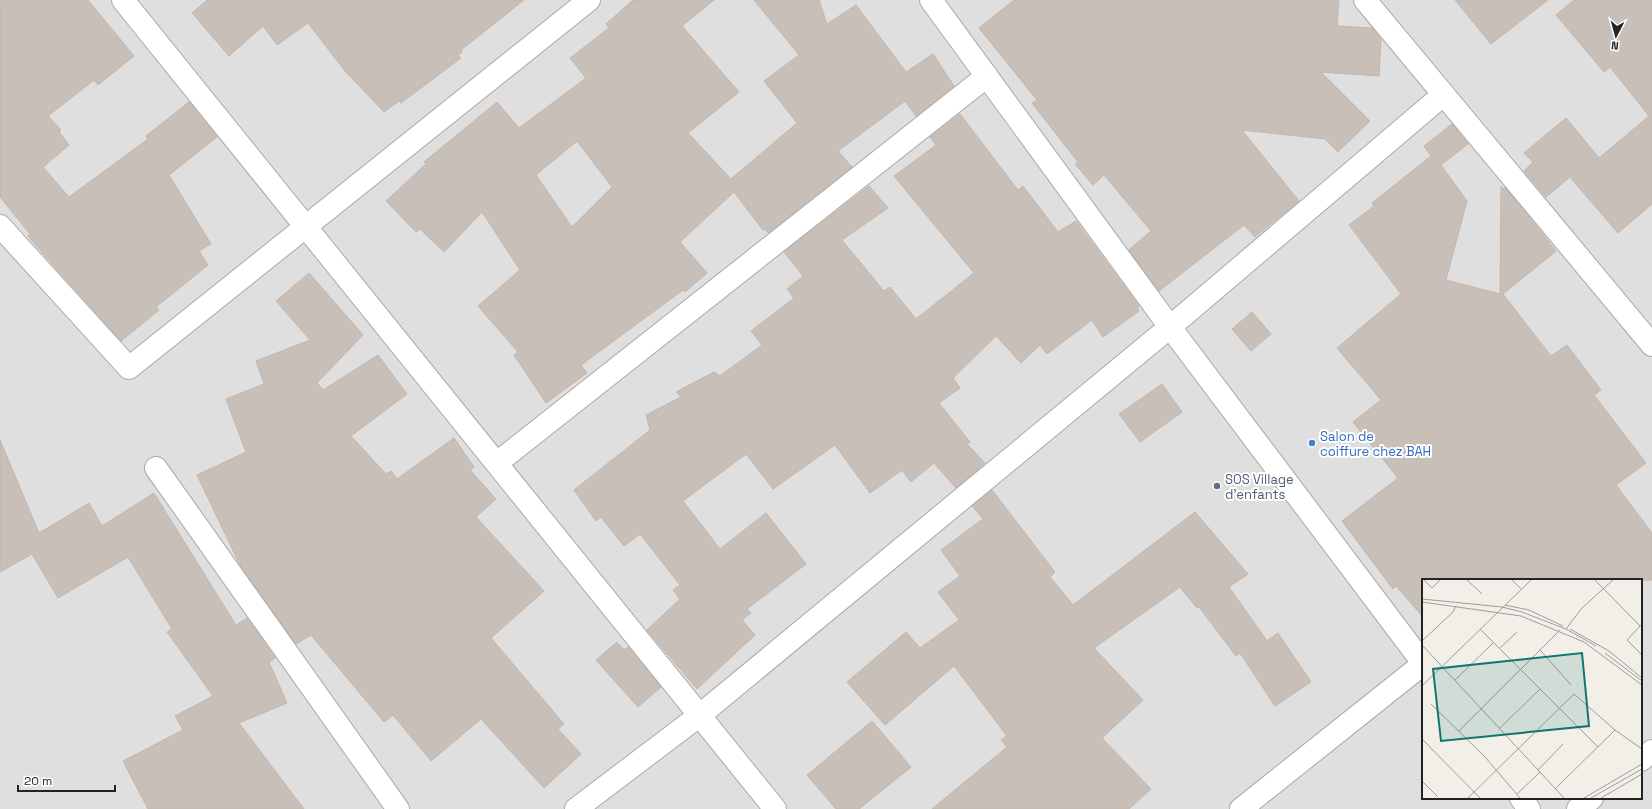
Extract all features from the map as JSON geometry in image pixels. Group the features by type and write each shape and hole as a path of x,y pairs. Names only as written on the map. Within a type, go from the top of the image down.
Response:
{"street":[{"path":"123,0 775,809"},
{"path":"0,226 129,368 589,0"},
{"path":"931,0 1170,327 1422,662"},
{"path":"1365,0 1652,345"},
{"path":"497,463 987,76"},
{"path":"576,809 700,715 1170,327 1443,95"},
{"path":"156,468 398,809"},
{"path":"1241,809 1422,664"},
{"path":"1642,759 1652,751"},
{"path":"1522,799 1529,809"},
{"path":"1578,809 1591,799"}],"shaded area":[{"path":"0,0 1652,0 1652,809 0,809"}],"building":[{"path":"0,0 88,0 134,56 98,85 94,80 48,116 61,130 59,132 69,145 43,167 69,197 148,139 146,136 189,102 217,137 169,175 211,244 199,251 208,265 156,307 159,310 121,341 28,236 30,234 0,197"},
{"path":"207,0 524,0 461,50 462,52 458,55 461,58 401,103 399,101 384,112 345,71 308,23 277,45 263,26 229,56 192,13"},
{"path":"633,0 714,0 682,26 739,92 688,133 731,179 797,123 764,81 799,55 754,0 819,0 827,24 856,5 906,72 933,54 954,86 916,116 905,101 838,151 852,167 768,233 765,229 763,230 734,192 680,242 707,273 685,292 683,290 581,365 587,373 546,403 514,355 518,352 478,306 520,270 482,212 444,252 420,229 416,232 386,201 426,164 424,162 497,102 519,128 586,78 570,58 609,28 606,24","holes":["577,141 612,187 572,227 536,175"]},
{"path":"1014,0 1339,0 1337,26 1372,28 1381,39 1379,76 1321,72 1370,121 1338,152 1325,139 1242,130 1299,201 1255,237 1244,225 1159,291 1129,250 1151,231 1104,175 1093,185 1075,164 1078,162 1032,103 1037,100 979,28"},
{"path":"1455,0 1548,0 1491,44"},
{"path":"1574,0 1652,0 1652,204 1618,233 1570,177 1546,197 1524,171 1533,162 1524,153 1566,118 1599,158 1649,116 1610,67 1604,72 1556,15"},
{"path":"960,114 1018,190 1023,186 1058,232 1076,221 1139,306 1137,308 1139,311 1103,337 1092,320 1047,354 1040,345 1021,363 996,336 953,378 960,388 939,403 970,442 967,444 985,463 956,488 934,463 911,482 902,470 870,493 835,445 773,489 746,454 683,501 720,549 766,513 806,564 747,609 751,613 742,620 755,635 697,689 647,630 680,599 673,590 680,585 640,534 624,546 601,517 596,521 574,490 650,430 646,415 681,397 676,392 714,372 720,376 762,345 751,331 794,298 787,289 803,276 784,252 869,186 888,208 842,240 884,291 890,287 916,319 974,273 894,176 936,145 930,137"},
{"path":"1452,124 1468,144 1441,165 1467,201 1446,280 1500,294 1501,186 1503,189 1505,187 1556,251 1503,294 1551,356 1567,345 1601,390 1594,395 1646,463 1616,485 1652,533 1652,580 1422,579 1422,616 1396,586 1393,589 1342,521 1398,478 1353,422 1381,400 1337,348 1401,294 1349,225 1374,206 1372,203 1431,156 1424,146"},
{"path":"309,273 363,335 317,383 323,390 378,355 407,394 351,436 386,474 391,471 397,479 454,438 474,467 470,470 496,499 476,517 544,591 491,638 564,724 558,729 581,754 544,788 481,719 431,761 393,715 384,722 311,635 296,644 240,565 197,475 246,452 226,399 264,384 256,361 310,340 276,301"},
{"path":"1252,312 1271,334 1251,351 1232,329"},
{"path":"1162,384 1182,412 1140,442 1119,414"},
{"path":"0,440 39,533 89,503 102,526 154,493 236,625 247,618 275,658 269,662 287,703 239,723 304,809 148,809 123,761 183,730 175,716 213,696 167,632 172,629 128,557 58,598 32,554 0,572"},
{"path":"992,490 1055,572 1050,577 1073,605 1195,512 1248,574 1229,587 1267,641 1278,633 1311,682 1275,706 1240,653 1236,656 1199,607 1197,608 1180,587 1094,648 1143,700 1102,738 1151,789 1129,809 932,809 1007,747 1001,740 1007,736 954,666 885,725 847,682 906,632 920,648 959,620 938,592 960,576 941,550 983,519 972,506"},
{"path":"617,642 624,650 628,647 661,687 638,707 596,660"},
{"path":"872,721 911,767 859,809 836,809 807,775"}],"place":[{"name":"Salon de coiffure chez BAH","path":"1312,443"},
{"name":"SOS Village d'enfants","path":"1217,486"}]}
